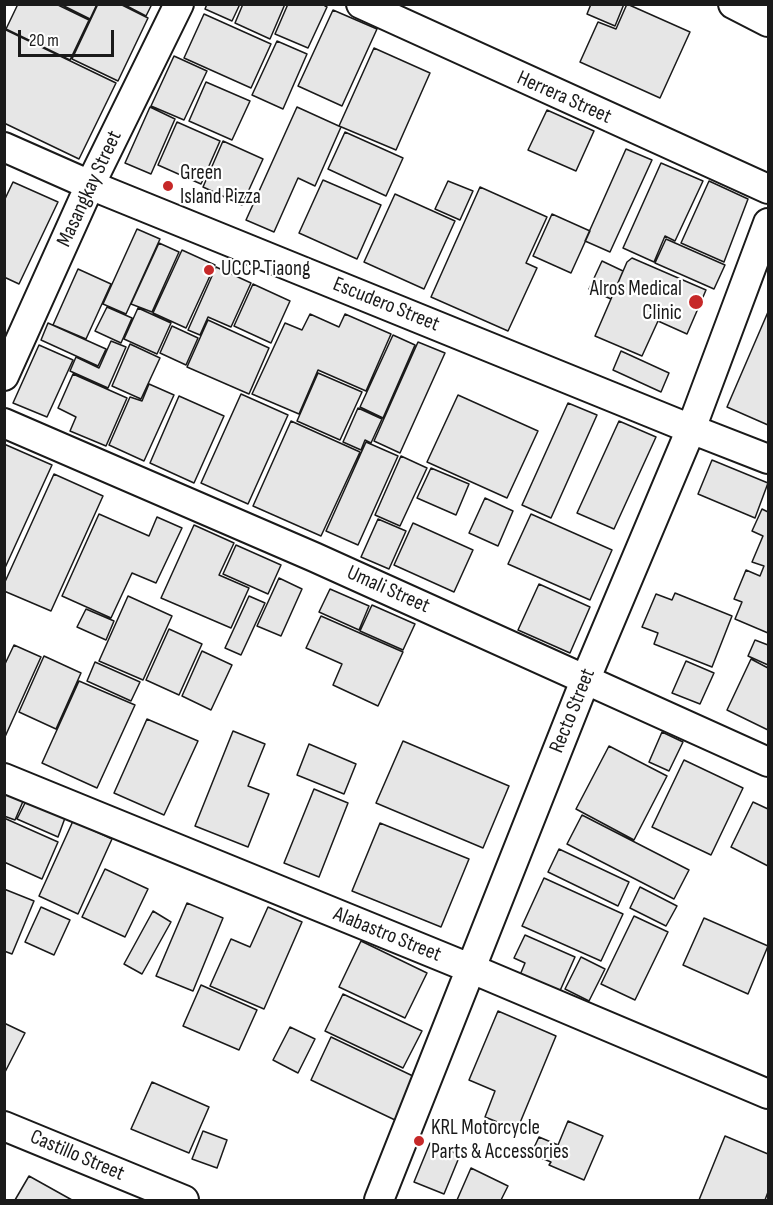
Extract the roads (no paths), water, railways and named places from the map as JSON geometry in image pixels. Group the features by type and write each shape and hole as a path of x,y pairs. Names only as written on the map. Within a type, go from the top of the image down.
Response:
{"street":[{"name":"Masangkay Street","path":"4,376 90,185 179,4"},
{"name":"Herrera Street","path":"361,4 768,189"},
{"path":"733,4 768,22"},
{"name":"Escudero Street","path":"4,147 90,185 768,459"},
{"name":"Recto Street","path":"379,1200 586,678 691,429 768,223"},
{"name":"Umali Street","path":"4,423 314,557 768,762"},
{"name":"Alabastro Street","path":"4,778 472,969 768,1094"},
{"name":"Castillo Street","path":"4,1126 184,1200"}],"place":[{"name":"Green Island Pizza","path":"168,186"},
{"name":"UCCP Tiaong","path":"209,270"},
{"name":"Alros Medical Clinic","path":"696,302"},
{"name":"KRL Motorcycle Parts & Accessories","path":"419,1141"}]}
